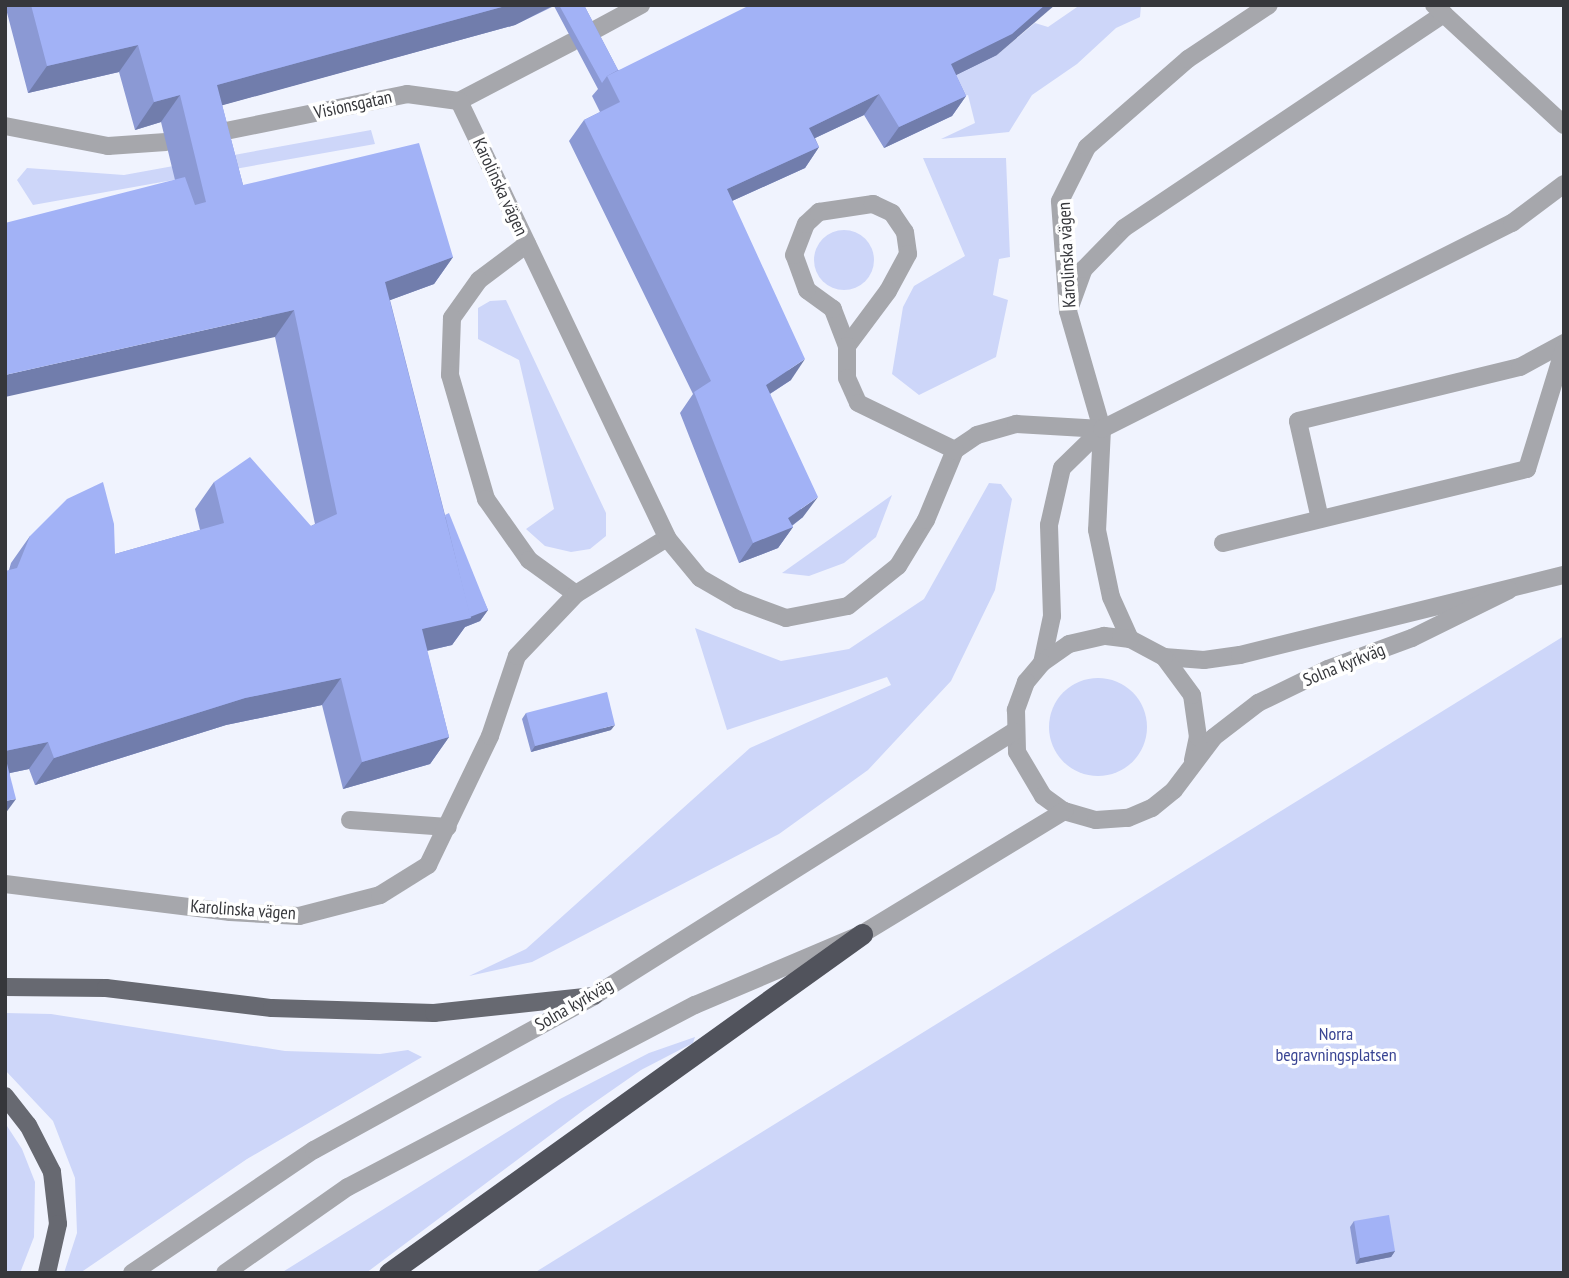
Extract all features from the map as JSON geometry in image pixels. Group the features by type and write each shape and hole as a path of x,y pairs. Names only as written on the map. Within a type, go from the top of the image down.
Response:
{"highway":[{"path":"389,1273 862,934"}],"main road":[{"path":"5,987 106,988 272,1008 434,1013 594,996"},
{"path":"5,1096 28,1125 52,1172 58,1224 47,1273"}],"street":[{"path":"591,32 641,5"},
{"name":"Karolinska vägen","path":"1130,639 1111,597 1097,530 1101,429 1068,311 1060,201 1087,147 1188,59 1269,5"},
{"path":"1068,311 1084,269 1124,228 1439,10 1564,125"},
{"path":"459,101 572,42"},
{"name":"Visionsgatan","path":"204,136 407,94 459,101"},
{"name":"Karolinska vägen","path":"459,101 667,538 700,578 738,600 786,618 848,606 898,566 926,520 956,450"},
{"path":"5,126 108,146 166,142"},
{"path":"1042,663 1052,616 1049,525 1062,468 1101,429 1512,223 1564,184"},
{"path":"847,346 888,291 908,254 905,232 892,213 873,204 819,212 806,224 794,255 807,290 833,309 847,346 847,378 858,403 956,450 976,435 1016,424 1101,429"},
{"path":"527,244 479,280 452,318 450,375 486,499 529,560 576,594"},
{"path":"1320,519 1298,421 1520,368 1564,343"},
{"path":"1223,542 1527,469 1564,349"},
{"name":"Karolinska vägen","path":"5,884 230,912 299,916 380,895 428,864 490,736 517,656 576,594 667,538"},
{"name":"Solna kyrkväg","path":"1509,590 1412,638 1328,669 1258,703 1193,760 1174,790 1152,808 1128,818 1096,820 1064,811 1043,796 1023,768 1014,732 1016,710 1026,682 1042,663 1069,644 1104,636 1130,639 1164,657 1204,660 1240,655 1564,575"},
{"name":"Solna kyrkväg","path":"1164,657 1192,695 1198,737 1193,760"},
{"name":"Solna kyrkväg","path":"132,1273 314,1150 594,996 1014,732"},
{"path":"225,1273 373,1174 695,1005 862,934 1064,811"},
{"path":"350,820 448,827"}],"green space":[{"path":"1080,5 1141,5 1140,17 1116,28 1077,64 1032,95 1009,132 941,139 975,123 968,95 945,102 936,85 997,55 1035,23 1048,27"},
{"path":"371,130 375,144 33,205 17,180 27,168 124,175"},
{"path":"923,158 1006,158 1010,257 999,259 993,295 1008,300 996,357 919,395 892,374 903,307 914,286 965,256"},
{"path":"844,230 865,239 874,260 865,281 844,290 823,281 814,260 823,239"},
{"path":"506,300 606,513 606,536 590,549 571,552 545,546 526,529 554,509 519,360 478,339 478,308 490,301"},
{"path":"989,483 1001,484 1012,499 995,590 951,681 868,770 779,834 532,962 469,976 526,949 750,748 891,685 887,677 727,730 695,628 781,661 849,649 924,599"},
{"path":"892,495 876,537 844,563 809,576 782,573"},
{"name":"Norra begravningsplatsen","path":"1564,636 1564,1273 534,1273"},
{"path":"1098,678 1117,682 1133,692 1143,708 1147,727 1143,746 1133,762 1117,772 1098,776 1079,772 1063,762 1053,746 1049,727 1053,708 1063,692 1079,682"},
{"path":"5,1013 51,1014 285,1051 380,1054 408,1050 422,1057 247,1159 80,1273 64,1273 77,1233 75,1178 53,1121 5,1070"},
{"path":"695,1037 693,1043 641,1070 585,1109 366,1273 281,1273 560,1099 649,1053"},
{"path":"5,1123 22,1149 35,1182 34,1237 20,1273 5,1273"}],"building":[{"path":"31,5 509,5 217,85 243,185 419,143 453,257 385,282 471,618 422,629 449,737 362,762 341,678 245,698 54,758 48,742 5,751 5,571 17,568 30,536 67,499 103,482 114,524 115,554 224,523 214,482 250,457 311,526 337,514 294,310 5,375 5,223 185,177 195,205 206,202 180,95 154,102 138,45 47,66"},
{"path":"559,5 584,5 618,70 607,76 602,83"},
{"path":"750,5 1045,5 1012,34 951,64 966,96 899,127 879,94 809,128 819,147 727,189 805,359 766,385 818,497 788,518 793,527 753,543 694,392 711,381 584,120 620,102 607,76"},
{"path":"449,513 488,610 470,617 445,515"},
{"path":"607,692 615,725 535,746 526,713"},
{"path":"5,756 16,799 5,801"},
{"path":"1389,1215 1395,1251 1360,1258 1354,1221"}]}
